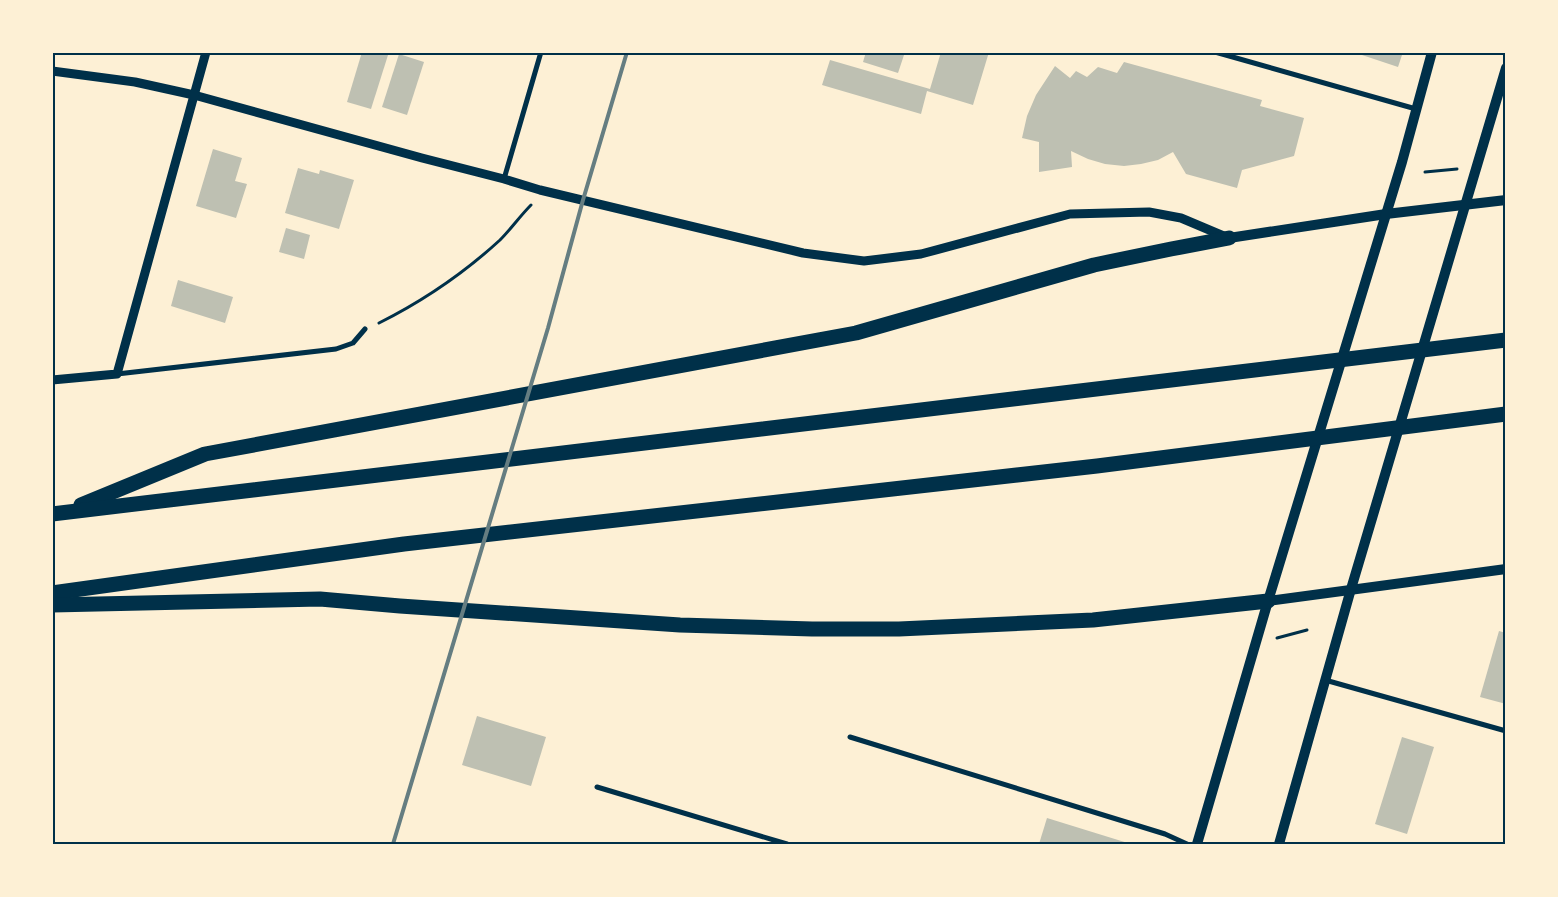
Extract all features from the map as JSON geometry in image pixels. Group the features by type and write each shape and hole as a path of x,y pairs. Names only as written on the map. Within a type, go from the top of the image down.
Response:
{"highway":[{"path":"57,514 205,454 856,333 1094,265 1229,238"},
{"path":"57,514 1506,340"},
{"path":"52,593 404,544 1097,466 1506,414"},
{"path":"52,605 320,599 680,625 812,629 899,629 1093,620 1268,601"}],"main road":[{"path":"1197,844 1268,601 1386,214 1432,52"},
{"path":"1278,844 1351,589 1506,68"},
{"path":"1229,238 1386,214 1506,200"},
{"path":"1268,601 1506,569"}],"street":[{"path":"117,374 206,52"},
{"path":"504,179 541,52"},
{"path":"1215,52 1416,109"},
{"path":"52,71 135,82 194,95 540,190 803,253 864,261 921,254 1070,214 1149,212 1181,218 1229,238"},
{"path":"52,380 336,349 352,343 364,329"},
{"path":"1325,680 1506,731"},
{"path":"850,737 1165,834 1187,844"},
{"path":"597,787 787,844"}],"path":[{"path":"1425,172 1458,169"},
{"path":"364,329 380,323 423,299 464,270 501,239 533,202 540,190"},
{"path":"1276,638 1307,630"}],"building":[{"path":"362,52 381,52 388,55 371,109 347,102"},
{"path":"866,52 905,52 898,73 863,62"},
{"path":"941,52 989,52 973,105 927,91 921,114 822,85 830,60 930,89"},
{"path":"1353,52 1403,52 1398,67"},
{"path":"399,54 424,62 407,115 382,107"},
{"path":"1124,62 1262,100 1260,106 1304,118 1294,156 1242,170 1237,188 1186,174 1173,152 1158,160 1124,166 1105,164 1071,151 1072,167 1039,172 1039,142 1022,138 1027,116 1036,95 1055,66 1070,78 1076,71 1087,77 1098,67 1117,73"},
{"path":"213,149 242,158 235,181 247,184 236,218 196,206"},
{"path":"298,168 319,174 320,170 354,180 339,229 285,213"},
{"path":"286,228 310,235 304,259 279,252"},
{"path":"178,280 233,297 225,323 171,306"},
{"path":"1499,631 1506,633 1506,704 1480,697"},
{"path":"477,716 546,737 531,786 462,765"},
{"path":"1402,737 1434,747 1407,834 1375,824"},
{"path":"1047,818 1131,844 1039,844"}],"railway":[{"path":"393,844 548,328 583,200 627,52"}]}
